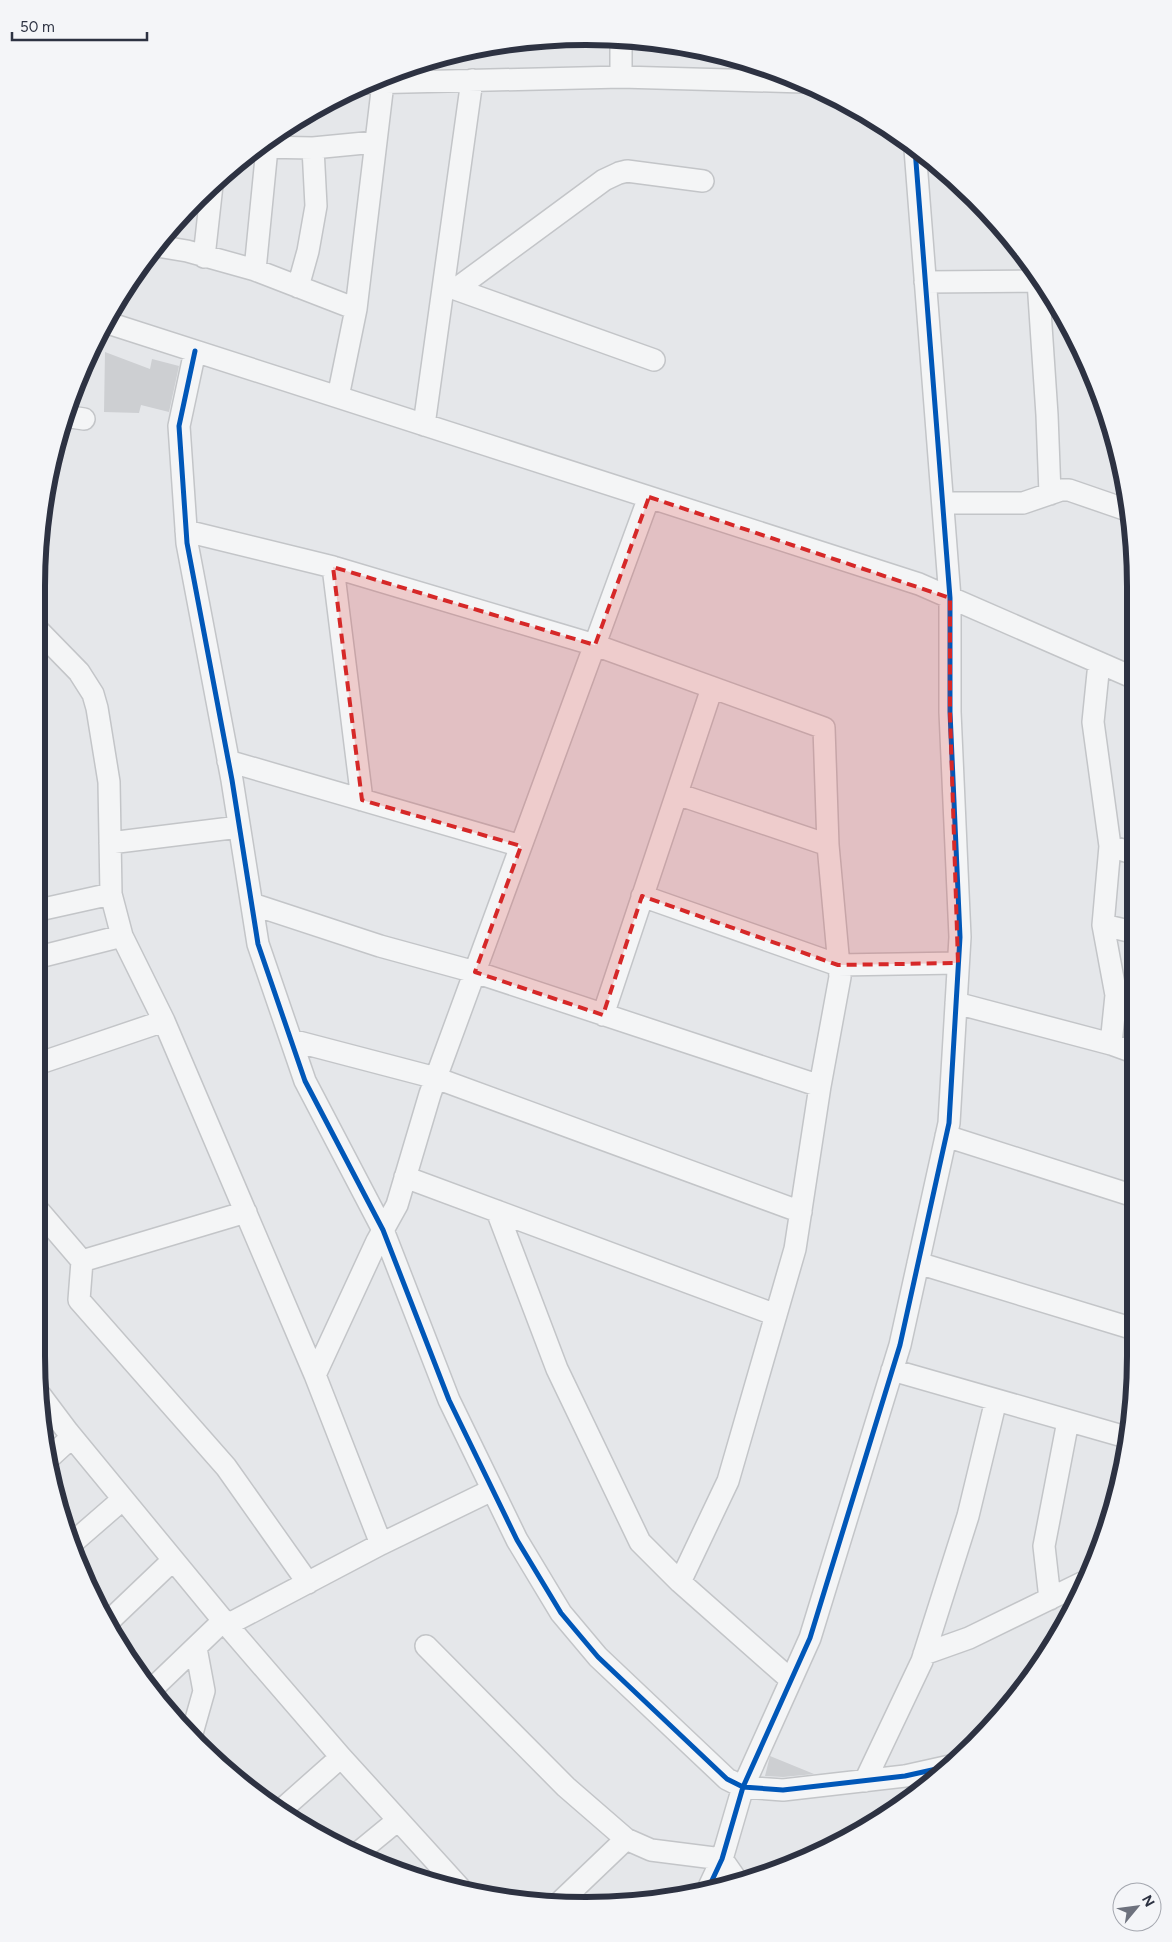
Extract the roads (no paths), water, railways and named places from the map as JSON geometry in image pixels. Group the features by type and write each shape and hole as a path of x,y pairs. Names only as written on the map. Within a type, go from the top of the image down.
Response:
{"street":[{"path":"621,46 621,77"},
{"path":"388,83 621,77 780,81"},
{"path":"424,425 450,287 472,80"},
{"path":"338,397 356,310 376,142 374,88"},
{"path":"270,147 313,148 376,142"},
{"path":"298,287 308,251 316,206 313,148"},
{"path":"255,270 263,153"},
{"path":"711,1883 722,1859 743,1787 810,1638 900,1345 949,1123 960,938 950,712 950,598 917,158"},
{"path":"450,287 604,180 619,173 635,171 703,181"},
{"path":"204,256 211,196"},
{"path":"164,248 255,270 356,310"},
{"path":"925,282 1031,278"},
{"path":"1034,283 1050,494"},
{"path":"450,287 654,360"},
{"path":"112,324 919,584 1127,675"},
{"path":"195,351 179,426 186,531 228,760 258,944 305,1081 383,1230 449,1400 517,1540 561,1612 579,1636 598,1657 727,1779 743,1787 783,1790 905,1776 935,1769"},
{"path":"943,503 1023,503 1069,490 1121,508"},
{"path":"316,1375 383,1230 397,1205 436,1078 649,497"},
{"path":"186,531 333,567 595,645 824,728 828,845 840,977 820,1086 796,1249 728,1481 680,1582"},
{"path":"333,567 362,800"},
{"path":"45,637 79,672 93,694 98,708 109,782 111,894 122,936 164,1021 316,1375 381,1544"},
{"path":"1100,663 1093,722 1110,846 1103,925 1116,995 1111,1044"},
{"path":"603,1015 712,688"},
{"path":"228,760 521,846"},
{"path":"677,794 828,845"},
{"path":"110,843 239,827"},
{"path":"1110,846 1127,851"},
{"path":"45,909 111,894"},
{"path":"642,896 838,965 958,963"},
{"path":"252,904 380,946 474,972 820,1086"},
{"path":"1103,925 1127,931"},
{"path":"45,956 122,936"},
{"path":"956,1003 1127,1050"},
{"path":"45,1061 164,1021"},
{"path":"291,1040 436,1078 801,1212"},
{"path":"946,1136 1127,1194"},
{"path":"405,1177 776,1315"},
{"path":"497,1211 557,1369 640,1542 680,1582 791,1680"},
{"path":"82,1261 246,1212"},
{"path":"45,1218 82,1261 79,1300 226,1467 308,1583"},
{"path":"918,1263 1127,1327"},
{"path":"892,1370 1121,1436"},
{"path":"865,1781 924,1654 968,1516 996,1400"},
{"path":"48,1405 72,1437 226,1623 448,1880"},
{"path":"1050,1599 1044,1546 1068,1421"},
{"path":"54,1454 72,1437"},
{"path":"157,1685 226,1623 492,1490"},
{"path":"77,1539 123,1498"},
{"path":"113,1618 173,1560"},
{"path":"924,1654 970,1638 1075,1587"},
{"path":"426,1646 566,1787 626,1839 651,1850 722,1859 734,1876"},
{"path":"193,1729 204,1691 196,1648"},
{"path":"285,1806 341,1757"},
{"path":"363,1849 398,1820"},
{"path":"566,1896 626,1839"}]}
